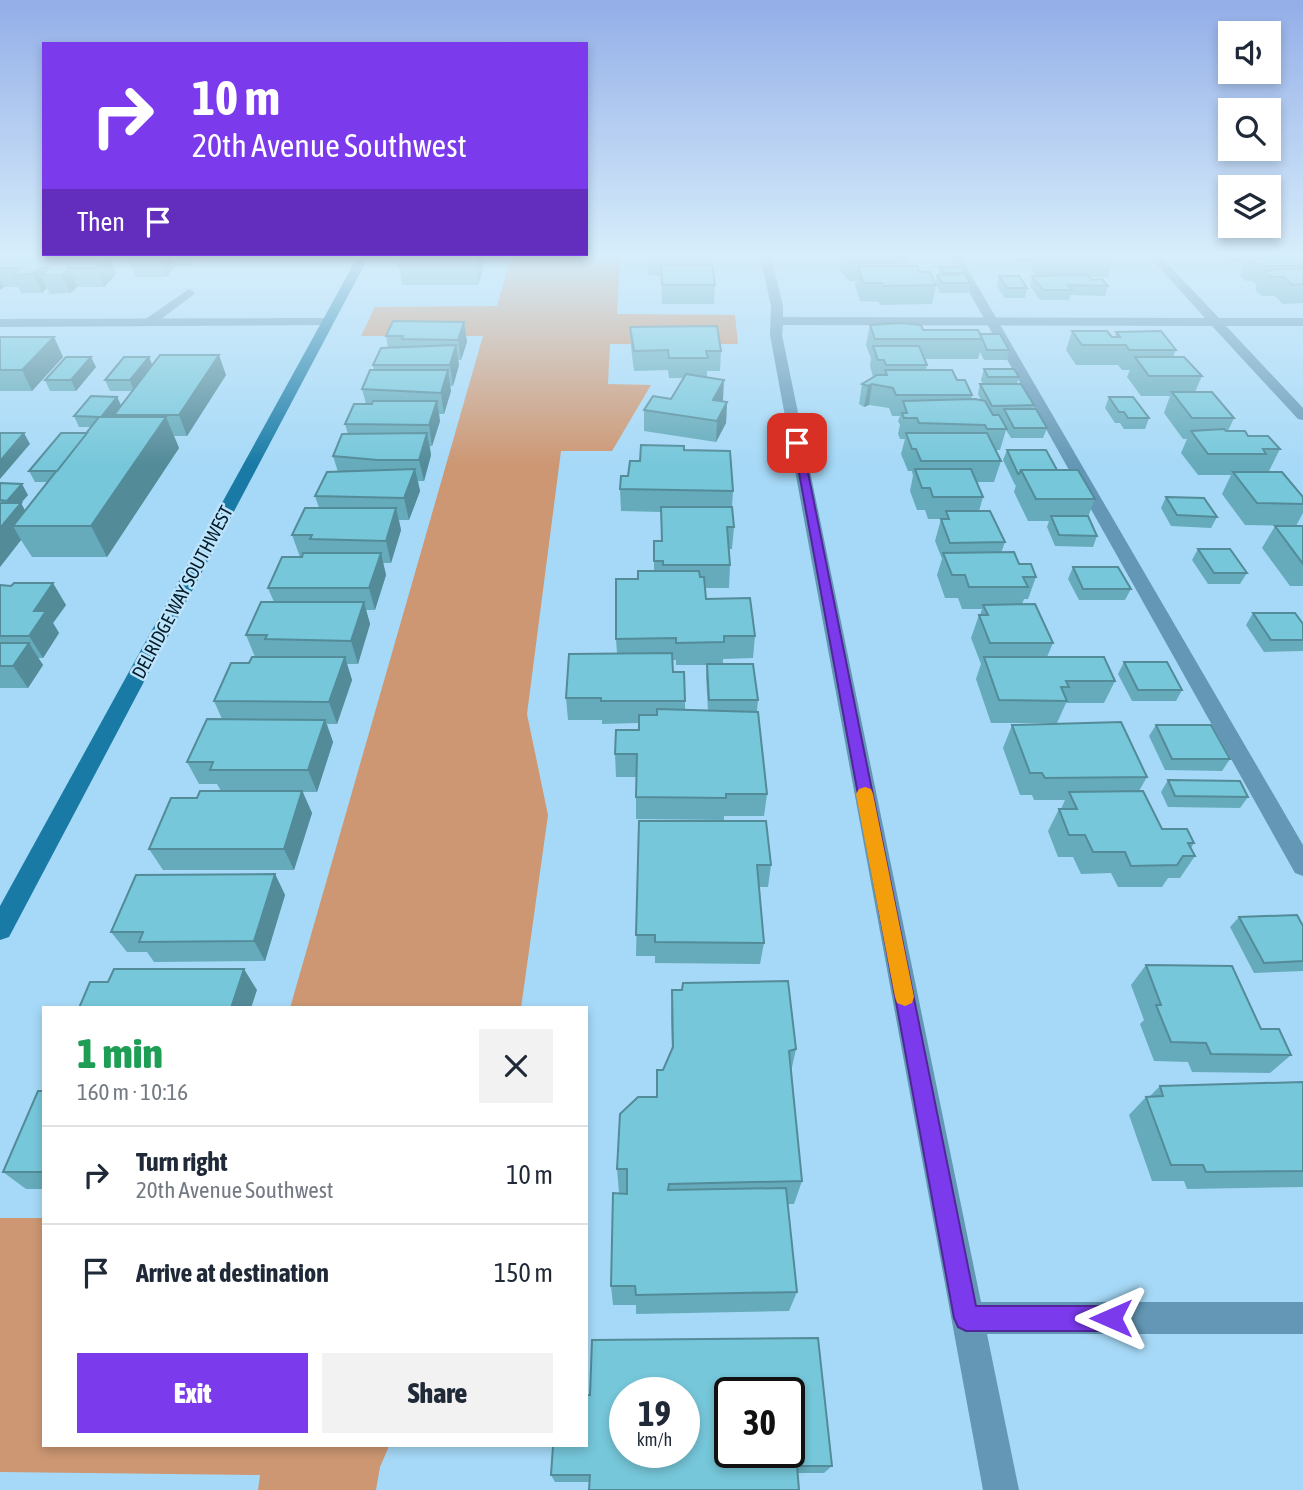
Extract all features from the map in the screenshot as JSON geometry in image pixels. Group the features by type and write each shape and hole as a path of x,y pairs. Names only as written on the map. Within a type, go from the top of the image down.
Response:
{"main road":[{"name":"DELRIDGE WAY SOUTHWEST","path":"0,929 326,326"}],"street":[{"path":"776,326 1001,1490"},
{"path":"992,326 1303,866"},
{"path":"1218,326 1303,416"},
{"path":"966,1318 1303,1318"}],"shaded area":[{"path":"366,326 736,326 738,344 610,344 608,384 651,385 612,451 561,451 527,714 548,815 521,1006 291,1006 483,336 361,336"},
{"path":"0,1218 42,1218 42,1447 389,1447 380,1467 376,1490 258,1490 260,1475 0,1472"}],"building":[{"path":"391,326 463,326 458,340 402,339 403,336 386,336"},
{"path":"717,326 721,351 706,351 708,358 669,358 668,350 634,351 630,327"},
{"path":"870,326 921,326 923,330 978,330 983,339 875,339"},
{"path":"1072,331 1107,331 1112,337 1120,337 1116,332 1161,331 1176,350 1129,350 1126,345 1082,345"},
{"path":"980,334 1000,334 1009,350 987,350"},
{"path":"0,337 54,337 22,370 0,370"},
{"path":"456,345 450,365 373,365 381,348"},
{"path":"873,346 919,346 927,365 886,365 884,360 878,360"},
{"path":"160,355 219,355 179,415 114,415"},
{"path":"66,357 91,357 71,380 45,380"},
{"path":"124,357 149,357 130,380 105,380"},
{"path":"1135,357 1184,357 1202,376 1149,376"},
{"path":"984,369 1014,369 1019,377 988,377"},
{"path":"370,370 448,370 441,393 362,389"},
{"path":"885,370 952,370 957,380 965,380 972,395 896,395 893,388 862,384 877,375 887,375"},
{"path":"686,374 724,380 713,400 727,402 717,421 644,410 653,396 671,399"},
{"path":"980,384 1021,384 1034,405 992,406"},
{"path":"1172,392 1212,392 1234,418 1192,418"},
{"path":"91,396 117,397 101,417 74,416"},
{"path":"1109,397 1133,397 1149,418 1128,418 1124,412 1119,412"},
{"path":"373,401 437,401 429,425 345,424 354,404 372,404"},
{"path":"903,401 985,401 993,415 999,415 1007,429 987,429 985,425 919,423 917,418 904,418 902,413 907,413"},
{"path":"1004,409 1036,409 1047,428 1014,428"},
{"path":"99,417 166,417 91,526 13,526"},
{"path":"1191,431 1245,431 1248,436 1268,436 1280,449 1263,449 1266,454 1208,454"},
{"path":"0,433 24,433 0,461"},
{"path":"61,433 87,433 57,471 29,471"},
{"path":"427,433 419,460 333,456 342,434"},
{"path":"906,433 987,433 1001,461 921,461 916,449 912,449"},
{"path":"641,445 730,451 733,491 620,489 621,476 628,476 630,461 640,461"},
{"path":"1007,450 1046,450 1057,470 1021,470 1018,474"},
{"path":"415,469 404,498 315,496 327,472"},
{"path":"915,469 971,469 983,497 933,497 930,488 922,488"},
{"path":"1021,470 1078,470 1095,499 1036,499"},
{"path":"1233,472 1282,472 1303,497 1303,504 1257,503"},
{"path":"0,483 22,484 7,501 0,500"},
{"path":"1166,497 1204,498 1217,517 1177,515"},
{"path":"0,503 21,503 0,528"},
{"path":"661,507 732,507 734,527 727,527 730,565 663,565 663,561 654,561 654,541 662,541"},
{"path":"305,508 396,508 386,541 310,539 312,535 292,535"},
{"path":"946,511 990,511 1005,542 950,543 941,519 949,519"},
{"path":"1051,516 1088,516 1097,536 1059,535"},
{"path":"1275,526 1303,526 1303,564"},
{"path":"1198,549 1230,549 1247,573 1214,573"},
{"path":"1014,552 1019,564 1031,564 1036,577 1023,577 1028,587 969,587 965,575 952,575 943,553"},
{"path":"303,553 381,553 369,588 268,588 282,557 302,557"},
{"path":"1073,567 1118,567 1131,589 1083,589"},
{"path":"638,571 699,571 700,577 704,577 706,599 750,598 755,636 724,636 724,642 676,643 676,638 616,639 616,579 638,579"},
{"path":"14,583 53,583 34,611 46,611 29,636 0,636 0,585 11,586"},
{"path":"261,602 364,602 351,641 265,639 267,635 246,635"},
{"path":"1035,604 1053,643 990,643 979,615 988,615 983,605"},
{"path":"1253,613 1295,613 1303,624 1303,640 1271,640"},
{"path":"0,643 29,643 13,666 0,666"},
{"path":"672,653 673,672 684,672 685,701 601,701 601,698 566,698 569,654"},
{"path":"252,657 345,657 329,702 214,701 231,663 249,663"},
{"path":"984,657 1104,657 1115,681 1066,681 1069,687 1061,687 1067,701 999,700"},
{"path":"1124,662 1167,662 1182,690 1138,690"},
{"path":"707,664 753,664 758,700 709,700"},
{"path":"657,709 758,712 767,794 726,794 726,798 636,797 637,754 615,754 616,730 639,730 639,715 657,715"},
{"path":"207,719 325,720 308,770 210,770 213,762 187,762"},
{"path":"1121,722 1147,777 1045,778 1042,773 1030,773 1012,725"},
{"path":"1156,725 1211,725 1230,759 1172,759"},
{"path":"1168,780 1240,781 1248,797 1175,796"},
{"path":"200,791 302,791 284,849 149,849 171,798 197,798"},
{"path":"1143,791 1162,829 1187,829 1194,843 1188,843 1195,856 1183,856 1177,865 1131,866 1125,852 1093,852 1085,835 1069,835 1059,809 1077,809 1069,792"},
{"path":"639,821 766,821 771,865 757,865 764,943 655,942 655,935 636,935"},
{"path":"275,874 254,941 139,942 143,932 111,932 136,875"},
{"path":"1297,915 1303,926 1303,961 1264,963 1239,917"},
{"path":"1146,965 1232,966 1261,1029 1279,1029 1291,1055 1211,1054 1206,1043 1171,1042 1156,1005 1161,1005"},
{"path":"114,969 244,969 232,1006 80,1006 90,982 108,982"},
{"path":"788,981 796,1049 789,1051 802,1181 669,1184 668,1190 786,1188 797,1292 636,1295 635,1286 611,1286 613,1193 627,1194 627,1169 617,1169 620,1114 638,1097 657,1097 657,1070 663,1070 673,1047 672,990 682,990 683,983"},
{"path":"1303,1082 1303,1171 1206,1172 1203,1165 1171,1165 1146,1097 1163,1096 1160,1086"},
{"path":"38,1091 42,1091 42,1172 3,1172"},
{"path":"818,1338 832,1466 805,1466 805,1377 714,1377 714,1468 797,1468 799,1490 589,1490 590,1475 551,1475 553,1447 588,1447 592,1340"}],"slow traffic":[{"path":"865,794 905,997"}],"route":[{"path":"797,443 966,1318 1111,1318"}]}
